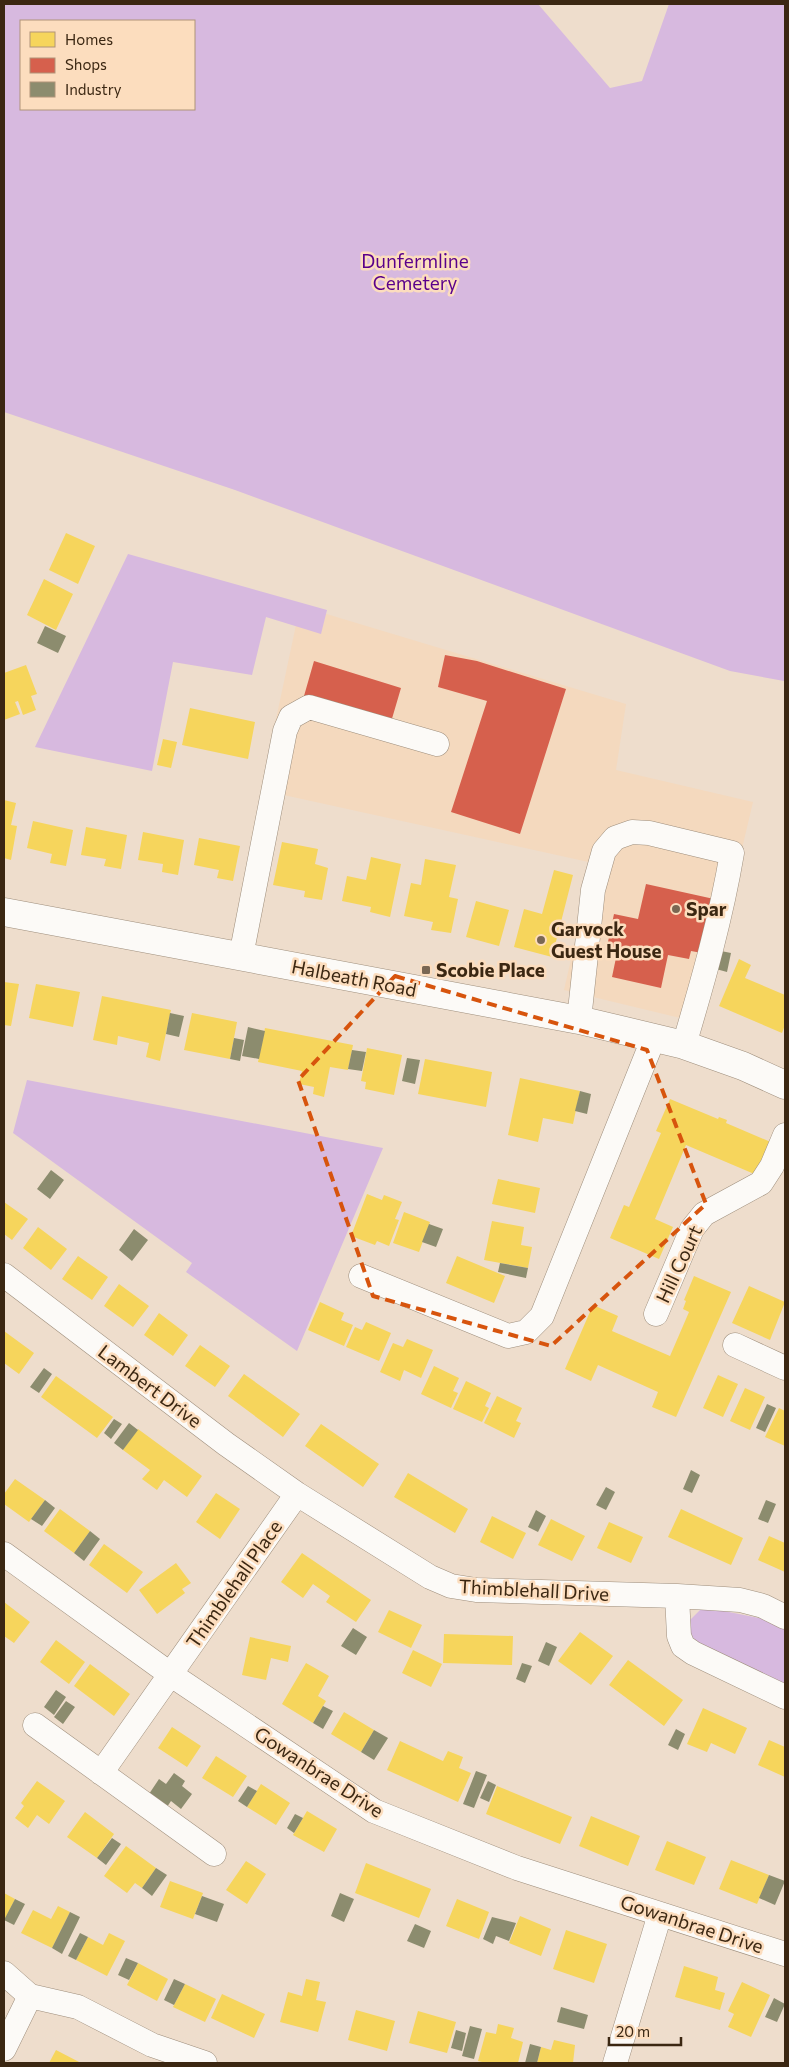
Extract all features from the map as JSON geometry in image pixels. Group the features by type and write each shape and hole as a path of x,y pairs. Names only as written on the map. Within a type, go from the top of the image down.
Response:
{"main road":[{"name":"Halbeath Road","path":"4,912 579,1020 684,1045 743,1066 785,1085"}],"street":[{"path":"241,956 285,731 291,717 309,707 437,744"},
{"path":"579,1020 593,890 604,851 614,838 632,832 659,835 732,853 726,891 708,963 684,1045"},
{"path":"361,1276 508,1336 526,1332 542,1316 654,1037"},
{"name":"Hill Court","path":"656,1314 692,1229 704,1214 761,1183 772,1166 785,1135"},
{"name":"Lambert Drive","path":"4,1275 226,1444 298,1494"},
{"path":"735,1345 785,1368"},
{"name":"Thimblehall Drive","path":"298,1494 430,1577 452,1586 476,1590 677,1596 740,1600 763,1606 785,1616"},
{"name":"Thimblehall Place","path":"101,1773 298,1494"},
{"name":"Gowanbrae Drive","path":"4,1554 170,1674 374,1811 517,1868 785,1954"},
{"path":"677,1596 679,1636 683,1646 692,1653 785,1697"},
{"path":"35,1725 214,1854"},
{"path":"615,2063 660,1914"},
{"path":"4,1973 30,1996 78,2008 152,2045 205,2063"},
{"path":"4,2049 30,1996"}],"highlighted area":[{"path":"395,976 647,1050 706,1204 551,1346 373,1296 298,1080"}],"shaded area":[{"path":"300,606 626,704 616,770 753,802 701,1023 564,990 593,863 261,790"}],"green space":[{"name":"Dunfermline Cemetery","path":"4,4 538,4 610,88 642,81 669,4 785,4 784,681 730,671 235,490 4,412"},
{"path":"128,554 327,610 321,634 266,617 252,675 173,662 152,771 35,747"},
{"path":"27,1080 383,1148 297,1351 186,1272 192,1263 13,1133"},
{"path":"709,1608 764,1619 785,1629 785,1686 692,1642 689,1621 700,1610"}],"building: Homes":[{"path":"66,533 95,546 78,584 49,570"},
{"path":"44,579 73,594 56,630 27,615"},
{"path":"26,665 37,694 31,696 36,710 23,715 18,701 15,702 20,714 4,720 4,673"},
{"path":"190,708 255,722 248,759 182,745"},
{"path":"163,739 177,742 171,768 157,765"},
{"path":"4,800 16,803 11,825 17,826 11,860 4,858"},
{"path":"33,821 73,830 66,866 50,863 52,854 27,848"},
{"path":"86,827 127,835 121,869 104,866 106,859 81,855"},
{"path":"143,832 184,840 178,875 162,872 163,864 138,860"},
{"path":"199,838 240,846 233,881 217,878 219,870 194,865"},
{"path":"282,842 318,849 315,864 328,868 322,900 304,897 305,891 273,885"},
{"path":"371,857 401,864 390,917 370,912 371,907 342,901 347,876 366,880"},
{"path":"425,859 456,865 449,897 458,899 451,933 431,930 433,922 404,916 411,883 421,885"},
{"path":"554,870 573,875 552,957 514,947 524,909 542,914"},
{"path":"476,901 509,910 499,946 466,937"},
{"path":"739,959 751,965 745,978 785,995 785,1025 782,1033 719,1006"},
{"path":"4,982 19,984 11,1026 4,1025"},
{"path":"36,984 80,992 73,1027 29,1018"},
{"path":"102,996 171,1010 160,1061 146,1057 149,1043 118,1036 117,1045 93,1040"},
{"path":"192,1013 237,1022 230,1059 184,1050"},
{"path":"265,1028 353,1045 348,1070 330,1067 324,1097 313,1094 314,1087 299,1084 302,1071 258,1062"},
{"path":"367,1048 402,1055 394,1095 365,1089 366,1082 361,1081"},
{"path":"425,1059 492,1072 486,1107 418,1094"},
{"path":"520,1078 580,1091 573,1124 543,1118 538,1142 508,1135"},
{"path":"670,1099 718,1119 719,1117 727,1120 726,1123 773,1143 759,1176 686,1145 655,1219 673,1227 659,1259 610,1238 624,1205 629,1207 661,1133 656,1131"},
{"path":"498,1179 540,1188 535,1213 492,1204"},
{"path":"367,1194 382,1200 384,1195 402,1202 395,1219 399,1220 389,1246 377,1241 375,1245 351,1236"},
{"path":"4,1202 28,1219 12,1240 4,1234"},
{"path":"404,1212 430,1222 419,1252 393,1243"},
{"path":"492,1221 524,1227 521,1245 532,1247 528,1268 484,1260"},
{"path":"38,1227 67,1249 51,1270 23,1248"},
{"path":"78,1256 108,1277 92,1300 62,1279"},
{"path":"457,1256 505,1276 494,1303 446,1283"},
{"path":"694,1276 731,1292 676,1417 652,1407 658,1392 598,1365 591,1381 565,1369 593,1305 618,1316 612,1331 670,1356 689,1312 683,1309 686,1301 684,1300"},
{"path":"119,1284 149,1306 133,1327 104,1306"},
{"path":"749,1286 785,1302 770,1340 732,1323"},
{"path":"320,1302 344,1313 341,1320 353,1325 344,1346 308,1330"},
{"path":"159,1313 188,1335 173,1356 144,1335"},
{"path":"366,1322 391,1333 379,1361 346,1347 355,1327 362,1330"},
{"path":"4,1331 34,1353 19,1374 4,1363"},
{"path":"407,1339 433,1350 421,1378 404,1370 400,1381 380,1372 393,1343 403,1347"},
{"path":"200,1345 230,1366 215,1387 185,1366"},
{"path":"434,1366 459,1378 453,1391 458,1393 451,1408 421,1394"},
{"path":"244,1374 300,1414 283,1437 228,1396"},
{"path":"718,1375 738,1384 723,1417 703,1408"},
{"path":"56,1376 113,1417 97,1438 41,1397"},
{"path":"466,1381 491,1393 485,1406 489,1408 482,1422 453,1409"},
{"path":"745,1388 765,1397 750,1430 730,1421"},
{"path":"497,1396 522,1408 516,1421 521,1423 514,1438 484,1423"},
{"path":"779,1408 785,1411 785,1446 765,1437"},
{"path":"321,1424 379,1464 363,1487 305,1446"},
{"path":"138,1429 202,1476 187,1497 164,1480 157,1490 142,1479 150,1470 123,1450"},
{"path":"408,1473 468,1509 455,1533 394,1497"},
{"path":"15,1479 45,1500 29,1522 4,1504 4,1494"},
{"path":"216,1493 240,1509 220,1539 196,1522"},
{"path":"60,1509 90,1531 74,1553 44,1531"},
{"path":"681,1509 743,1538 731,1565 668,1537"},
{"path":"492,1516 526,1533 513,1559 480,1542"},
{"path":"551,1519 585,1536 572,1561 538,1545"},
{"path":"609,1522 643,1537 631,1563 597,1548"},
{"path":"769,1536 785,1543 785,1572 758,1560"},
{"path":"104,1544 143,1572 127,1593 89,1565"},
{"path":"302,1553 371,1600 356,1622 326,1602 330,1596 313,1584 303,1598 281,1582"},
{"path":"176,1563 191,1583 182,1589 185,1593 157,1614 139,1590"},
{"path":"4,1602 30,1622 14,1643 4,1636"},
{"path":"389,1610 422,1625 411,1648 378,1632"},
{"path":"580,1632 613,1656 591,1685 558,1661"},
{"path":"444,1634 513,1636 512,1665 443,1663"},
{"path":"250,1637 291,1646 288,1662 271,1658 266,1680 242,1675"},
{"path":"56,1640 85,1662 69,1684 40,1662"},
{"path":"413,1650 442,1664 431,1687 402,1673"},
{"path":"628,1660 683,1700 664,1726 609,1685"},
{"path":"306,1663 329,1676 318,1696 326,1701 313,1723 282,1704"},
{"path":"90,1664 130,1694 114,1716 74,1686"},
{"path":"703,1708 747,1728 735,1754 711,1743 707,1752 687,1744"},
{"path":"344,1712 374,1730 361,1752 331,1734"},
{"path":"172,1727 201,1746 187,1767 158,1748"},
{"path":"769,1740 785,1747 785,1777 758,1765"},
{"path":"400,1741 443,1761 448,1751 463,1757 459,1768 471,1773 458,1802 387,1770"},
{"path":"216,1756 247,1776 233,1797 202,1778"},
{"path":"37,1781 65,1801 49,1824 37,1815 28,1828 15,1818 24,1806 21,1803"},
{"path":"261,1784 290,1803 276,1825 247,1807"},
{"path":"497,1786 572,1817 560,1844 486,1814"},
{"path":"307,1811 337,1829 324,1852 293,1835"},
{"path":"85,1812 114,1834 97,1858 67,1837"},
{"path":"591,1816 640,1836 628,1866 579,1846"},
{"path":"667,1841 706,1857 694,1885 655,1870"},
{"path":"126,1846 156,1868 142,1888 135,1883 127,1893 104,1876"},
{"path":"731,1860 769,1875 757,1904 719,1889"},
{"path":"246,1861 266,1874 247,1904 226,1890"},
{"path":"366,1863 431,1889 419,1918 355,1893"},
{"path":"170,1881 203,1893 193,1919 160,1907"},
{"path":"4,1893 15,1899 4,1921"},
{"path":"457,1899 489,1912 479,1939 446,1926"},
{"path":"58,1906 70,1912 52,1948 21,1933 33,1910 51,1919"},
{"path":"520,1916 551,1929 541,1956 509,1943"},
{"path":"566,1930 607,1944 594,1983 553,1969"},
{"path":"109,1933 125,1941 107,1976 76,1960 88,1937 103,1945"},
{"path":"138,1963 168,1979 157,2001 127,1985"},
{"path":"684,1966 718,1977 715,1990 725,1993 720,2010 675,1997"},
{"path":"306,1979 320,1982 316,2000 326,2002 318,2032 280,2022 288,1992 302,1996"},
{"path":"742,1982 770,1995 751,2037 728,2027 734,2014 728,2011"},
{"path":"185,1984 216,1999 205,2022 173,2007"},
{"path":"222,1994 265,2014 254,2038 211,2018"},
{"path":"356,2010 395,2021 387,2051 348,2040"},
{"path":"418,2011 456,2022 447,2053 409,2043"},
{"path":"498,2024 514,2028 511,2038 523,2042 518,2063 486,2063 478,2061 486,2032 496,2034"},
{"path":"554,2040 575,2045 573,2063 537,2063 541,2047 551,2050"},
{"path":"56,2050 81,2063 49,2063"}],"building: Shops":[{"path":"445,655 477,661 566,689 520,834 451,812 487,701 438,687"},
{"path":"314,661 401,688 391,722 304,696"},
{"path":"646,884 714,899 702,953 691,951 689,959 668,955 661,988 612,977 617,953 606,951 614,914 638,919"}],"building: Industry":[{"path":"45,626 66,636 58,653 37,643"},
{"path":"721,951 731,953 727,972 716,969"},
{"path":"170,1013 184,1016 179,1037 166,1034"},
{"path":"248,1027 265,1031 259,1059 242,1056"},
{"path":"234,1038 244,1040 240,1061 230,1059"},
{"path":"352,1050 366,1052 362,1071 348,1069"},
{"path":"407,1058 420,1060 415,1084 402,1081"},
{"path":"580,1091 591,1094 587,1114 575,1111"},
{"path":"51,1170 64,1180 50,1199 37,1189"},
{"path":"429,1224 443,1229 436,1247 422,1242"},
{"path":"134,1229 148,1240 132,1261 119,1250"},
{"path":"500,1263 528,1268 526,1278 498,1272"},
{"path":"44,1368 52,1374 39,1393 30,1387"},
{"path":"767,1404 776,1408 765,1432 756,1428"},
{"path":"114,1419 122,1424 111,1439 104,1433"},
{"path":"129,1423 138,1430 123,1450 114,1443"},
{"path":"691,1470 700,1475 692,1493 683,1489"},
{"path":"606,1487 615,1492 606,1510 596,1505"},
{"path":"45,1500 55,1508 42,1526 31,1519"},
{"path":"766,1500 776,1504 768,1523 758,1519"},
{"path":"536,1510 546,1516 538,1532 528,1527"},
{"path":"90,1531 100,1539 84,1561 74,1553"},
{"path":"353,1628 367,1637 356,1655 341,1646"},
{"path":"546,1642 557,1647 549,1666 538,1661"},
{"path":"522,1663 532,1666 525,1683 516,1679"},
{"path":"56,1690 66,1697 54,1715 44,1707"},
{"path":"66,1701 75,1707 63,1724 54,1717"},
{"path":"323,1706 333,1711 323,1729 313,1723"},
{"path":"676,1729 685,1734 678,1750 668,1745"},
{"path":"374,1730 388,1738 374,1760 361,1752"},
{"path":"476,1771 487,1775 474,1808 463,1804"},
{"path":"174,1773 185,1781 182,1786 192,1794 181,1809 171,1801 167,1807 149,1794 159,1779 166,1784"},
{"path":"488,1781 496,1785 489,1802 480,1798"},
{"path":"248,1786 257,1791 247,1807 238,1801"},
{"path":"295,1814 303,1818 294,1833 287,1828"},
{"path":"112,1838 121,1844 106,1865 97,1858"},
{"path":"156,1868 167,1875 152,1896 142,1888"},
{"path":"769,1875 785,1881 775,1905 759,1898"},
{"path":"340,1893 354,1899 344,1922 331,1916"},
{"path":"202,1896 224,1904 217,1922 195,1914"},
{"path":"15,1899 25,1904 14,1925 4,1920"},
{"path":"70,1912 80,1917 62,1954 52,1948"},
{"path":"492,1917 516,1923 509,1941 496,1936 493,1944 483,1939"},
{"path":"415,1924 431,1931 424,1948 407,1941"},
{"path":"80,1933 88,1937 76,1960 68,1956"},
{"path":"126,1958 138,1963 129,1980 118,1975"},
{"path":"174,1979 185,1984 174,2005 164,2000"},
{"path":"774,1998 785,2004 777,2022 765,2017"},
{"path":"561,2007 588,2015 584,2029 557,2022"},
{"path":"470,2026 482,2029 474,2059 462,2056"},
{"path":"456,2030 466,2033 462,2051 451,2048"},
{"path":"530,2044 541,2047 537,2063 525,2063"}],"place":[{"name":"Spar","path":"676,909"},
{"name":"Garvock Guest House","path":"541,940"},
{"name":"Scobie Place","path":"426,970"}]}
